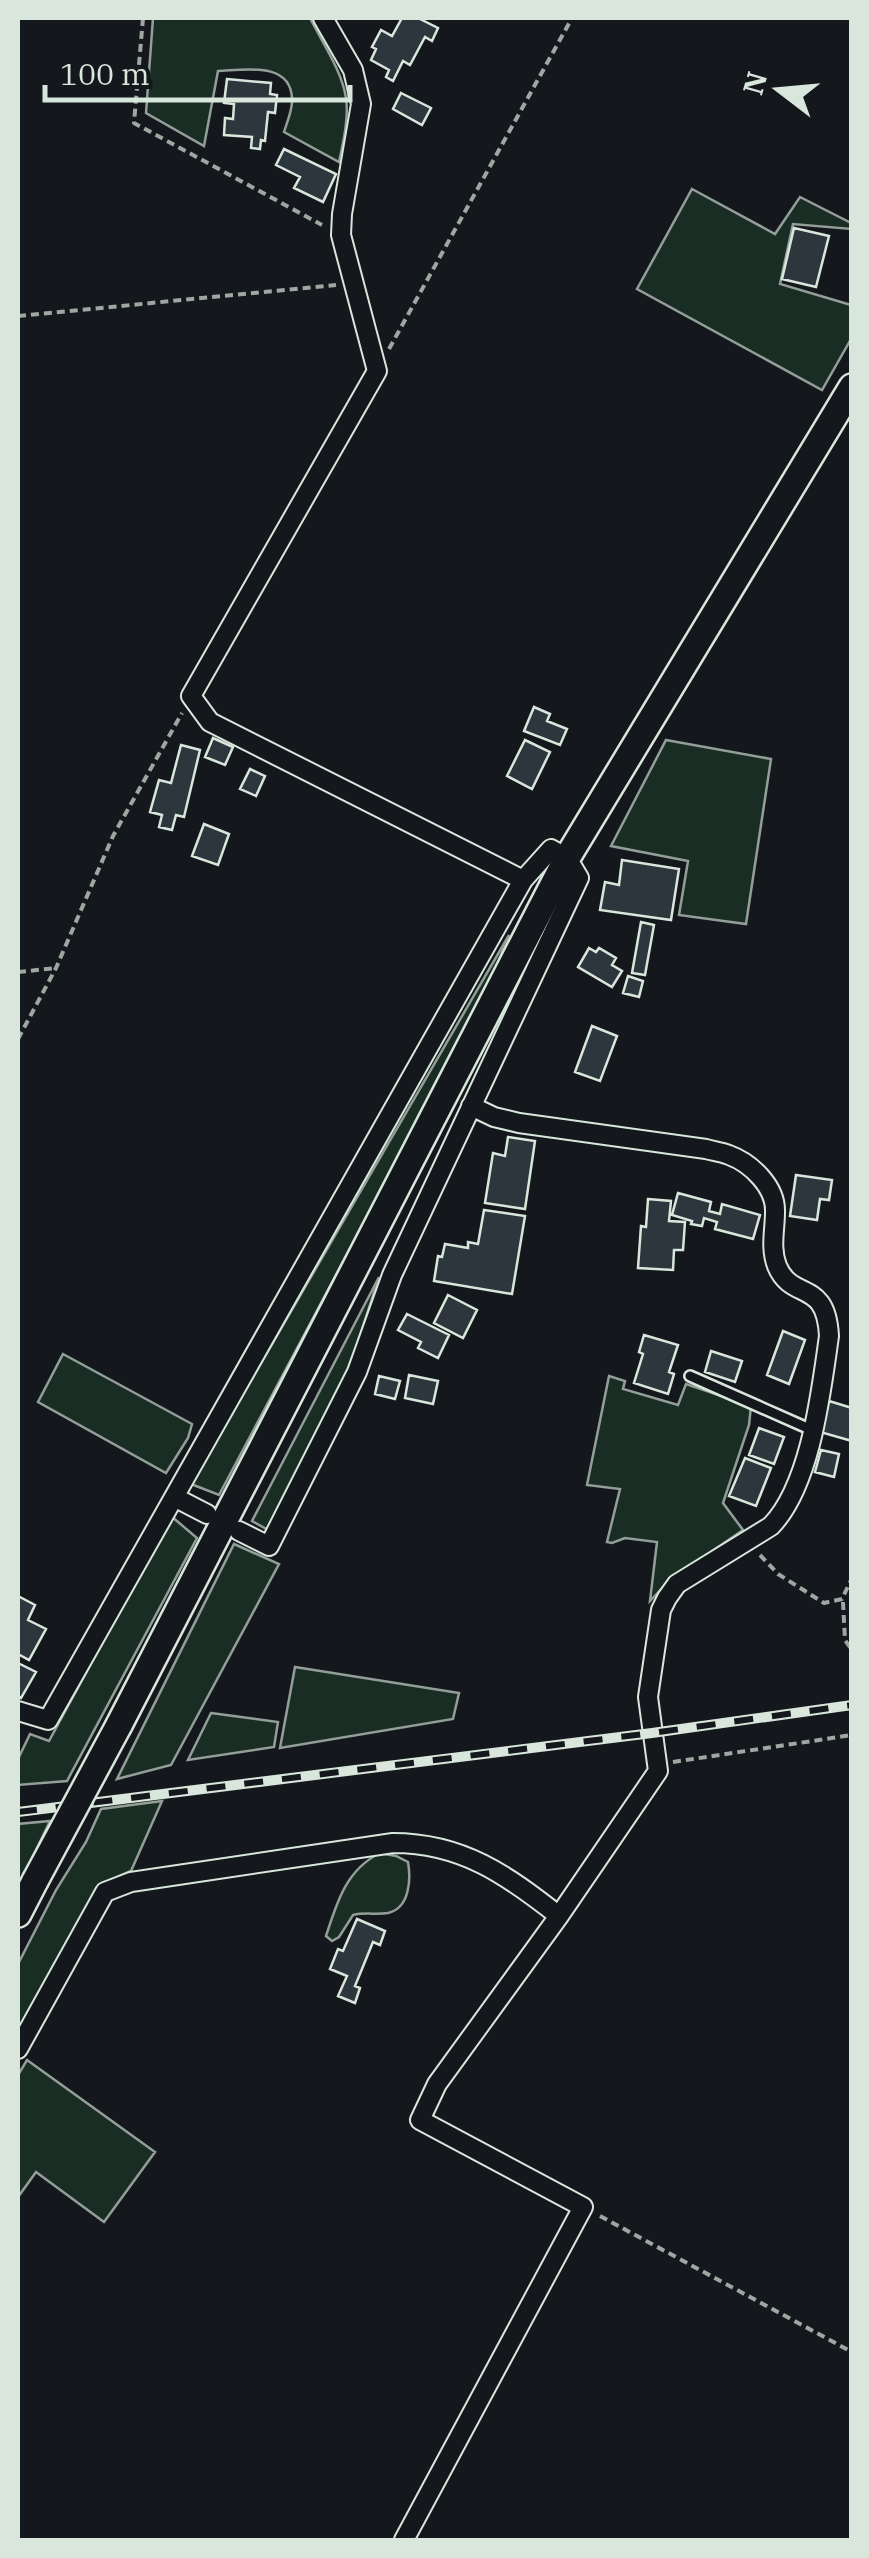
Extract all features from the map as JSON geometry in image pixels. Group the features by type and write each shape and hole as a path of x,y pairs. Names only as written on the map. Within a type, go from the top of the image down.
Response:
{"street":[{"path":"323,18 353,70 361,104 341,235 377,370 191,696 210,722 523,880"},
{"path":"18,1914 567,858 852,387"},
{"path":"18,1711 48,1720 523,880 552,849 567,858 579,878 392,1275 357,1372 268,1546 239,1531"},
{"path":"404,2540 583,2206 420,2120 437,2084 658,1771 648,1697 661,1610 677,1584 771,1526 784,1512 797,1486 812,1430 829,1336 828,1320 817,1297 795,1286 776,1264 772,1242 776,1207 769,1188 752,1169 730,1155 519,1123 471,1106"},
{"path":"174,1497 207,1514"},
{"path":"18,2049 105,1892 131,1882 393,1843 416,1843 478,1860 559,1916"}],"lane":[{"path":"690,1376 812,1430"}],"path":[{"path":"143,18 134,123 341,235"},
{"path":"377,370 572,18"},
{"path":"18,316 354,283"},
{"path":"18,1040 56,968 113,836 191,696"},
{"path":"18,972 56,968"},
{"path":"747,1540 778,1574 810,1596 824,1603 842,1599"},
{"path":"852,1578 842,1599 846,1640 852,1650"},
{"path":"658,1771 676,1760 852,1735"},
{"path":"583,2206 852,2352"}],"green space":[{"path":"153,18 310,18 344,88 346,122 339,162 284,132 292,107 290,87 284,78 265,70 218,71 204,146 146,113"},
{"path":"692,189 775,234 800,197 851,223 851,229 793,224 780,284 851,305 851,339 822,390 637,289"},
{"path":"666,740 771,759 746,924 679,915 688,861 611,846"},
{"path":"509,935 486,993 219,1495 191,1484"},
{"path":"379,1277 347,1376 270,1531 252,1521"},
{"path":"63,1354 192,1424 188,1438 166,1473 38,1402"},
{"path":"609,1376 625,1381 623,1389 678,1405 686,1384 751,1406 749,1425 723,1503 743,1530 669,1581 650,1601 657,1542 625,1538 607,1542 620,1489 587,1485"},
{"path":"171,1516 197,1538 67,1781 18,1785 18,1759 30,1734 49,1741"},
{"path":"234,1544 279,1564 171,1765 117,1779"},
{"path":"295,1667 459,1693 453,1719 280,1748"},
{"path":"211,1713 278,1722 274,1747 188,1760"},
{"path":"162,1801 131,1871 99,1889 18,2039 18,1964 101,1809"},
{"path":"50,1821 18,1888 18,1824"},
{"path":"380,1853 408,1862 405,1899 388,1913 353,1915 332,1941 326,1936 344,1888 359,1868"},
{"path":"27,2060 155,2152 104,2222 36,2172 18,2197 18,2075"}],"building":[{"path":"402,18 418,18 438,28 432,41 425,37 410,65 403,61 393,81 386,77 389,70 371,60 376,49 372,47 381,30 392,36"},
{"path":"227,79 271,83 270,94 277,95 275,113 268,112 265,141 261,140 260,149 251,148 252,137 224,135 225,118 233,119 234,104 224,103"},
{"path":"401,93 431,108 422,125 393,109"},
{"path":"284,149 336,174 323,202 294,188 300,177 276,165"},
{"path":"794,228 829,236 816,287 782,279"},
{"path":"534,707 550,714 547,721 567,729 560,745 524,731"},
{"path":"213,738 233,747 225,765 205,757"},
{"path":"525,740 550,752 532,789 507,776"},
{"path":"181,745 200,750 184,817 176,815 172,830 159,827 162,815 150,812 159,780 171,783"},
{"path":"250,769 265,776 256,796 240,789"},
{"path":"204,824 229,834 218,865 192,856"},
{"path":"622,860 679,869 671,920 600,910 605,882 619,885"},
{"path":"641,922 654,925 645,975 632,973"},
{"path":"589,948 596,952 599,948 616,958 612,965 622,971 612,987 578,967"},
{"path":"628,976 643,981 639,997 623,993"},
{"path":"592,1026 617,1036 600,1081 575,1072"},
{"path":"508,1137 535,1141 525,1209 485,1203 493,1153 505,1156"},
{"path":"796,1175 832,1180 829,1200 820,1199 817,1220 790,1216"},
{"path":"678,1193 711,1202 709,1211 720,1214 722,1204 760,1215 753,1239 715,1229 717,1222 704,1218 702,1226 672,1215"},
{"path":"648,1199 671,1201 669,1221 685,1222 683,1250 674,1250 673,1270 638,1268 641,1226 646,1227"},
{"path":"484,1210 525,1216 512,1294 434,1281 438,1256 442,1257 445,1244 468,1248 468,1242 478,1244"},
{"path":"448,1295 477,1310 463,1338 434,1323"},
{"path":"407,1314 449,1335 438,1358 418,1348 421,1342 398,1330"},
{"path":"783,1331 805,1340 789,1384 767,1375"},
{"path":"644,1335 678,1345 669,1372 674,1374 668,1394 634,1383"},
{"path":"711,1351 742,1361 735,1382 705,1372"},
{"path":"409,1375 438,1381 433,1404 405,1398"},
{"path":"379,1376 400,1381 395,1399 375,1394"},
{"path":"829,1401 852,1408 852,1441 820,1432"},
{"path":"759,1428 784,1437 774,1464 749,1455"},
{"path":"821,1450 839,1454 834,1477 815,1472"},
{"path":"745,1458 771,1468 756,1506 729,1496"},
{"path":"18,1596 35,1605 28,1620 46,1629 29,1660 18,1654"},
{"path":"18,1663 36,1672 21,1698 18,1696"},
{"path":"357,1919 385,1931 380,1945 373,1942 355,1986 360,1988 355,2003 338,1996 347,1976 330,1969"}],"railway":[{"path":"18,1812 852,1705"}]}
